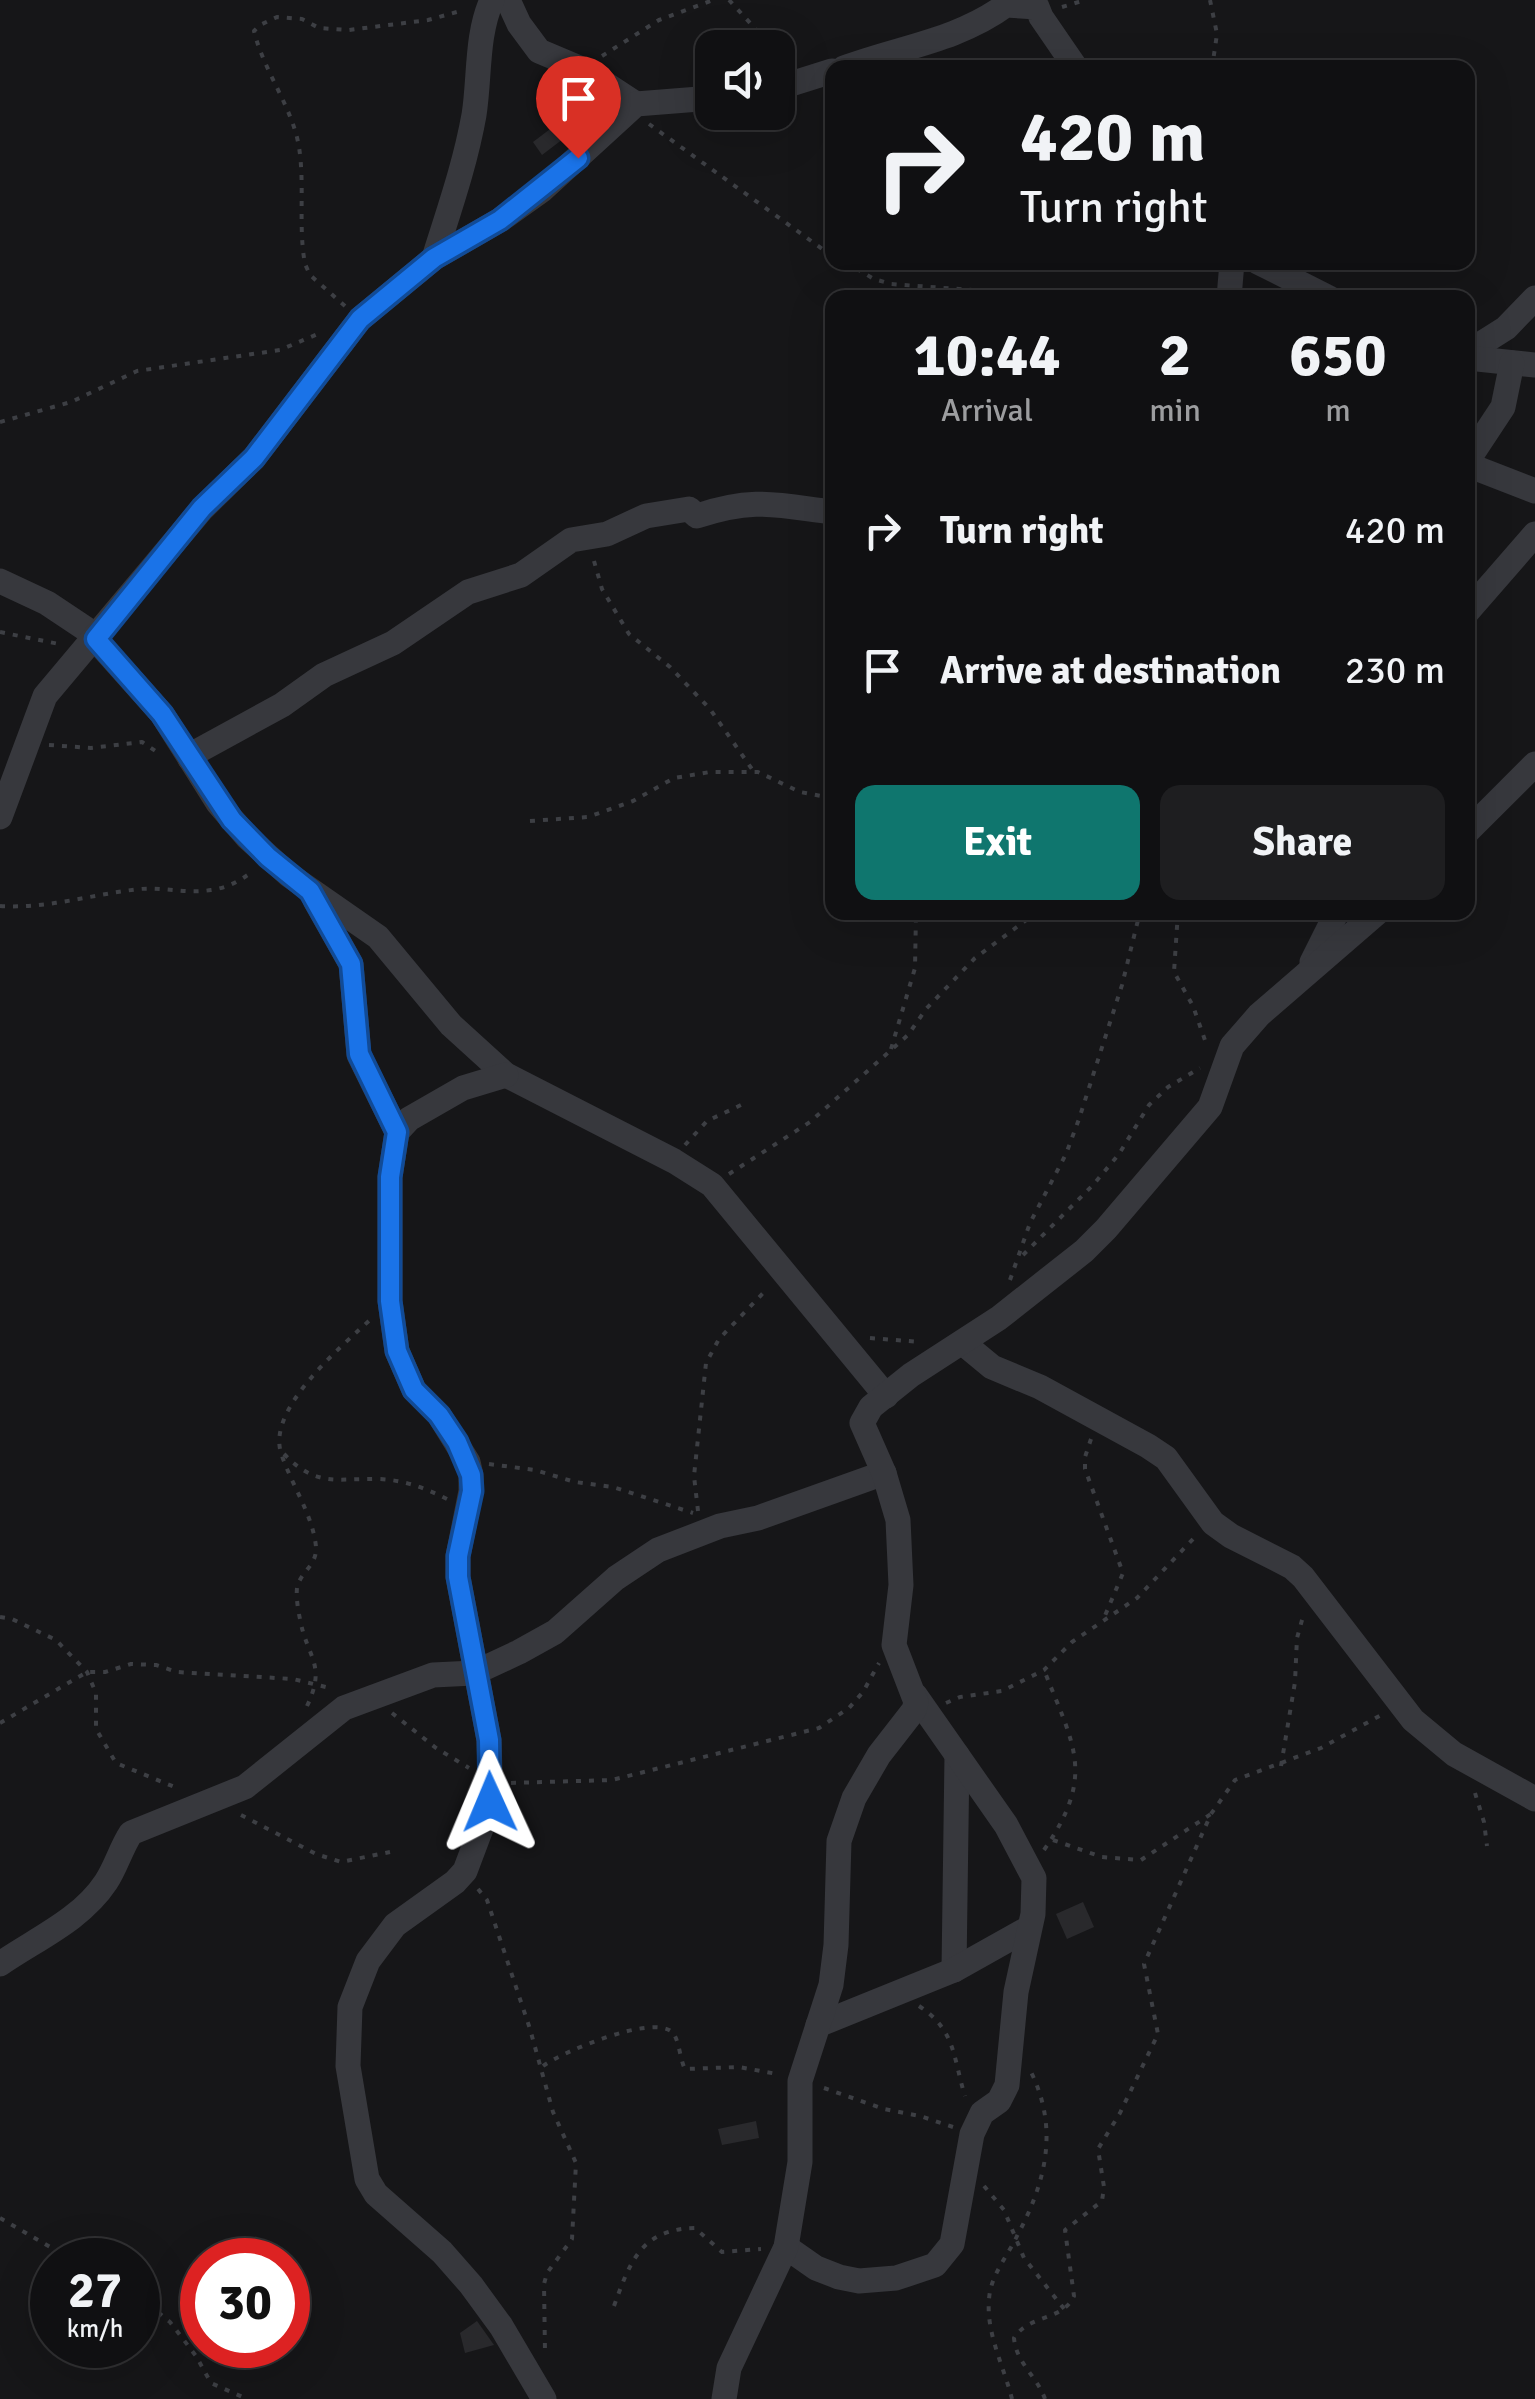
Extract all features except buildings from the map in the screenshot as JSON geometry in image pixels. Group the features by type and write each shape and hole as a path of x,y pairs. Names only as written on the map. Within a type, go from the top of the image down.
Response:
{"street":[{"path":"434,258 468,150 483,24 497,1 539,51 582,70 633,106"},
{"path":"864,60 966,30 1007,2 1038,7 1070,60"},
{"path":"795,83 825,73"},
{"path":"0,818 45,696 202,508 254,458 353,326 434,258 500,220 542,190 633,106 695,100"},
{"path":"1274,270 1313,290"},
{"path":"1475,350 1506,328 1535,298"},
{"path":"1475,356 1524,364 1504,407 1475,451"},
{"path":"1475,465 1535,490"},
{"path":"190,759 324,676 393,643 468,592 521,575 571,540 607,534 646,516 689,508 696,516 774,502 825,511"},
{"path":"1475,603 1535,534"},
{"path":"0,581 71,617 90,645 162,714 225,812 268,857 378,937 451,1025 506,1074 674,1161 712,1185 886,1396"},
{"path":"1475,823 1535,764"},
{"path":"310,891 351,964 359,1054 397,1132"},
{"path":"1305,976 1333,920"},
{"path":"786,2248 838,2278 859,2281 896,2278 936,2265 952,2244 972,2136 982,2113 999,2101 1006,2085 1034,1878 1024,1853 922,1703 894,1644 901,1585 898,1520 884,1473 862,1423 871,1407 911,1375 999,1318 1084,1251 1210,1106 1232,1046 1259,1015 1369,920"},
{"path":"506,1074 462,1088 409,1119 397,1132 390,1177 390,1301 397,1351 414,1390 439,1415 468,1462 472,1491 458,1556 491,1779 486,1819 465,1870 455,1882 395,1925 381,1941 360,1978 347,2031 355,2119 367,2179 376,2194 442,2252 471,2285 544,2399"},
{"path":"963,1343 992,1367 1040,1387 1166,1458 1213,1522 1231,1536 1292,1567 1316,1591 1398,1703 1433,1740 1535,1799"},
{"path":"0,1964 69,1921 89,1902 105,1884 131,1832 245,1787 344,1708 433,1675 474,1673 555,1632 616,1578 658,1550 884,1473"},
{"path":"724,2399 729,2368 786,2248 800,2162 800,2081 830,1985 836,1945 839,1841 854,1798 879,1755 922,1703"},
{"path":"954,1970 957,1755"},
{"path":"818,2025 954,1970 1029,1928"}],"path":[{"path":"582,70 659,20 713,0"},
{"path":"729,0 756,30"},
{"path":"1210,0 1217,34 1213,60"},
{"path":"0,422 71,402 137,371 280,350 322,332 353,326 307,270 299,147 282,94 264,63 254,32 260,24 278,16 302,19 319,28 348,30 428,20 497,1"},
{"path":"633,106 825,251"},
{"path":"859,270 891,284 972,290"},
{"path":"588,536 599,582 628,634 670,667 710,709 754,772"},
{"path":"0,632 53,644 90,645"},
{"path":"31,742 91,748 142,742 161,755 190,759"},
{"path":"530,821 588,818 633,801 674,778 692,774 754,772 800,792 825,797"},
{"path":"0,906 48,906 90,895 142,889 212,890 238,882 268,857"},
{"path":"891,1049 915,968 916,920"},
{"path":"712,1185 810,1122 908,1036 946,986 1026,920"},
{"path":"999,1318 1030,1223 1066,1154 1079,1119 1138,920"},
{"path":"1020,1258 1093,1185 1149,1105 1168,1087 1210,1060 1204,1030 1174,972 1177,920"},
{"path":"674,1161 695,1132 740,1105"},
{"path":"468,1462 535,1470 575,1482 612,1487 700,1516 694,1476 706,1363 719,1339 785,1272"},
{"path":"301,1720 318,1684 300,1618 297,1588 312,1566 316,1543 280,1451 278,1433 284,1417 330,1357 390,1301"},
{"path":"864,1338 963,1343"},
{"path":"1098,1420 1085,1457 1085,1469 1122,1572 1104,1618"},
{"path":"280,1451 319,1480 378,1479 410,1484 467,1510"},
{"path":"922,1703 1002,1691 1044,1670 1072,1642 1137,1598 1176,1553 1213,1522"},
{"path":"1280,1766 1295,1682 1297,1638 1316,1591"},
{"path":"0,1617 56,1640 87,1672 96,1693 96,1729 116,1763 248,1818 316,1854 341,1862 390,1852"},
{"path":"374,1695 436,1748 491,1779 515,1784 612,1780 819,1728 849,1708 863,1692 884,1653 894,1644"},
{"path":"0,1723 87,1672 142,1664 177,1672 232,1673 318,1684 335,1690"},
{"path":"1034,1878 1040,1856 1065,1814 1077,1764 1074,1746 1044,1670"},
{"path":"1044,2399 1035,2377 1018,2358 1014,2338 1026,2324 1066,2310 1074,2296 1065,2230 1102,2201 1104,2187 1098,2150 1158,2034 1144,1964 1211,1814 1235,1780 1260,1768 1280,1766 1368,1724 1398,1703"},
{"path":"1472,1786 1484,1822 1486,1846"},
{"path":"1051,1840 1102,1857 1141,1860 1211,1814"},
{"path":"455,1882 476,1887 486,1900 542,2066 553,2112 576,2162 572,2239 553,2263 544,2284 545,2359"},
{"path":"912,1989 916,2003 934,2015 952,2042 981,2184 1004,2210 1038,2278 1066,2310"},
{"path":"542,2066 598,2039 635,2030 666,2029 674,2035 685,2070 739,2067 800,2081 972,2136"},
{"path":"1011,2032 1042,2096 1047,2126 1038,2187 1016,2239 997,2270 988,2300 1012,2399"},
{"path":"0,2218 38,2238"},
{"path":"614,2306 640,2247 667,2233 695,2228 722,2252 786,2248"},
{"path":"160,2314 196,2356 210,2383 247,2399"}],"route":[{"path":"490,1802 489,1740 458,1577 462,1529 472,1491 471,1475 468,1462 439,1415 414,1390 397,1351 390,1301 390,1177 397,1132 359,1054 351,964 310,891 268,857 218,804 162,714 96,639 202,508 274,434 301,392 360,319 434,258 500,220 578,158"}]}
